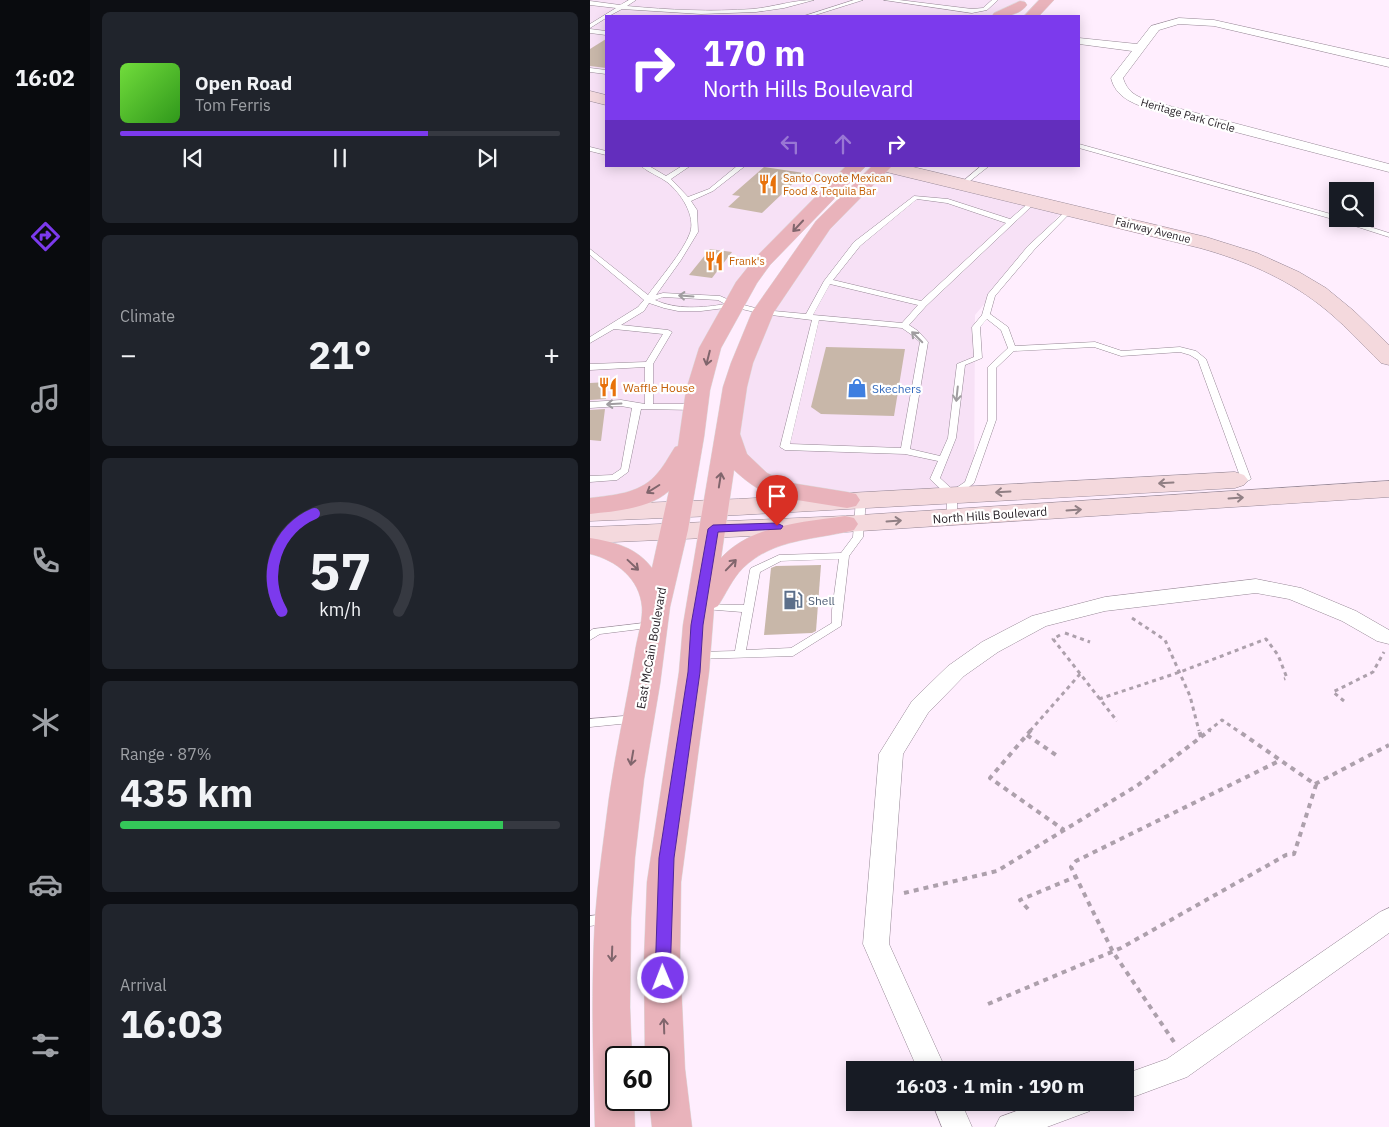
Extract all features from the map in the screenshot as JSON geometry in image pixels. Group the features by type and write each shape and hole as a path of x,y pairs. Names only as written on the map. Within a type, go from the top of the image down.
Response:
{"main road":[{"path":"1032,15 1047,0"},
{"path":"1001,15 1023,3"},
{"path":"1010,15 1023,3"},
{"name":"East McCain Boulevard","path":"615,1127 611,1007 602,920 620,847 628,779 655,616 692,437 698,390 710,348 747,282 763,261 856,167"},
{"path":"672,1127 665,1059 662,960 664,882 735,387 742,363 763,312 823,225 883,167"},
{"path":"728,432 735,457 758,478 778,489 853,512"},
{"path":"590,506 615,503 642,496 664,483 692,437"},
{"path":"700,623 715,585 729,565 753,546 853,512"},
{"path":"590,546 603,548 622,555 637,566 649,585 655,616"}],"street":[{"name":"Heritage Park Circle","path":"1389,63 1198,21 1179,21 1156,28 1117,78 1122,91 1133,99 1165,110 1389,168"},
{"path":"1080,41 1137,51"},
{"path":"1080,47 1137,51"},
{"name":"Fairway Avenue","path":"888,167 1216,246 1274,266 1320,293 1389,358"},
{"name":"North Hills Boulevard","path":"590,535 676,520 853,512 957,498 1389,471"},
{"name":"North Hills Boulevard","path":"957,498 1389,490"},
{"name":"North Hills Boulevard","path":"590,513 676,520"},
{"path":"928,1061 876,944 891,754 920,707 956,671 990,647 1039,621 1105,604 1256,586 1294,593 1349,616 1387,643"},
{"path":"1134,1084 1177,1068 1389,919"},
{"path":"950,1111 957,1127"},
{"path":"1010,1127 1055,1111"}],"lane":[{"path":"608,15 633,0"},
{"path":"590,3 667,12 708,14 752,11 811,0"},
{"path":"810,15 860,0"},
{"path":"887,0 972,11 986,8 995,0"},
{"path":"803,2 830,15"},
{"path":"590,26 605,17"},
{"path":"590,30 605,33"},
{"path":"590,70 605,72"},
{"path":"1080,146 1329,216"},
{"path":"590,149 605,153"},
{"path":"590,341 641,309 677,260 694,232 693,210 687,200 666,179 646,167"},
{"path":"666,179 685,167"},
{"path":"687,200 711,190 741,167"},
{"path":"963,184 985,167"},
{"path":"943,460 905,451 785,448 812,317 828,281 857,244 916,197 948,201 1010,222"},
{"path":"904,326 923,304 1034,201"},
{"path":"1070,210 1031,248 991,296 986,315 976,327 978,358 961,364 952,438 935,479 957,498 992,420 992,367 1012,349 1096,344 1121,354 1180,349 1193,353 1202,359 1246,479"},
{"path":"1364,227 1389,235"},
{"path":"590,251 648,299"},
{"path":"828,281 923,304"},
{"path":"648,299 663,294 720,298 733,305 763,312 904,326 924,342 905,451"},
{"path":"986,315 1005,330 1012,349"},
{"path":"613,327 668,332 649,364 649,406"},
{"path":"590,367 649,364"},
{"path":"590,405 620,403 637,406 696,407"},
{"path":"590,480 614,478 626,470 637,406"},
{"path":"700,623 740,654 793,652 837,624 844,556 858,537 853,512"},
{"path":"740,654 755,570 779,558 844,556"},
{"path":"700,623 748,609"},
{"path":"592,631 655,616"},
{"path":"590,723 639,719"}],"path":[{"path":"1105,604 1111,616 1122,613 1128,615 1165,640 1190,696 1201,737"},
{"path":"1090,642 1066,633 1053,639 1117,721"},
{"path":"1099,699 1180,672 1266,639 1278,655 1287,678 1284,680"},
{"path":"1344,701 1333,692 1373,672 1387,643"},
{"path":"1064,830 990,778 1080,674"},
{"path":"880,896 910,892 998,871 1138,785 1222,720 1315,784"},
{"path":"1027,735 1056,755"},
{"path":"1315,784 1389,745"},
{"path":"1188,1060 1166,1032 1113,952 1071,868 1073,863 1280,761"},
{"path":"988,1004 1113,952 1282,858 1294,854 1315,784"},
{"path":"1028,909 1020,900 1075,877"}],"shaded area":[{"path":"590,0 1025,0 1010,15 605,15 605,167 857,167 735,302 664,483 590,506"},
{"path":"883,167 1065,208 975,315 974,493 861,500 758,478 735,457 742,363 804,251"}],"building":[{"path":"605,40 605,68 590,66 590,49"},
{"name":"Santo Coyote Mexican Food & Tequila Bar","path":"764,167 804,173 762,213 728,207 740,196 732,195"},
{"name":"Frank's","path":"710,249 732,252 712,278 689,275"},
{"name":"Skechers","path":"826,347 905,349 894,416 821,414 811,407"},
{"path":"608,382 606,399 590,400 590,383"},
{"path":"605,409 601,441 590,440 590,410"},
{"name":"Shell","path":"821,565 816,631 812,633 764,635 771,568 776,566"}],"place":[{"name":"Santo Coyote Mexican Food & Tequila Bar","path":"768,184"},
{"name":"Frank's","path":"714,261"},
{"name":"Waffle House","path":"608,387"},
{"name":"Skechers","path":"857,388"},
{"name":"Shell","path":"793,600"}],"route":[{"path":"663,978 666,858 694,672 697,625 713,529 777,526"}]}
